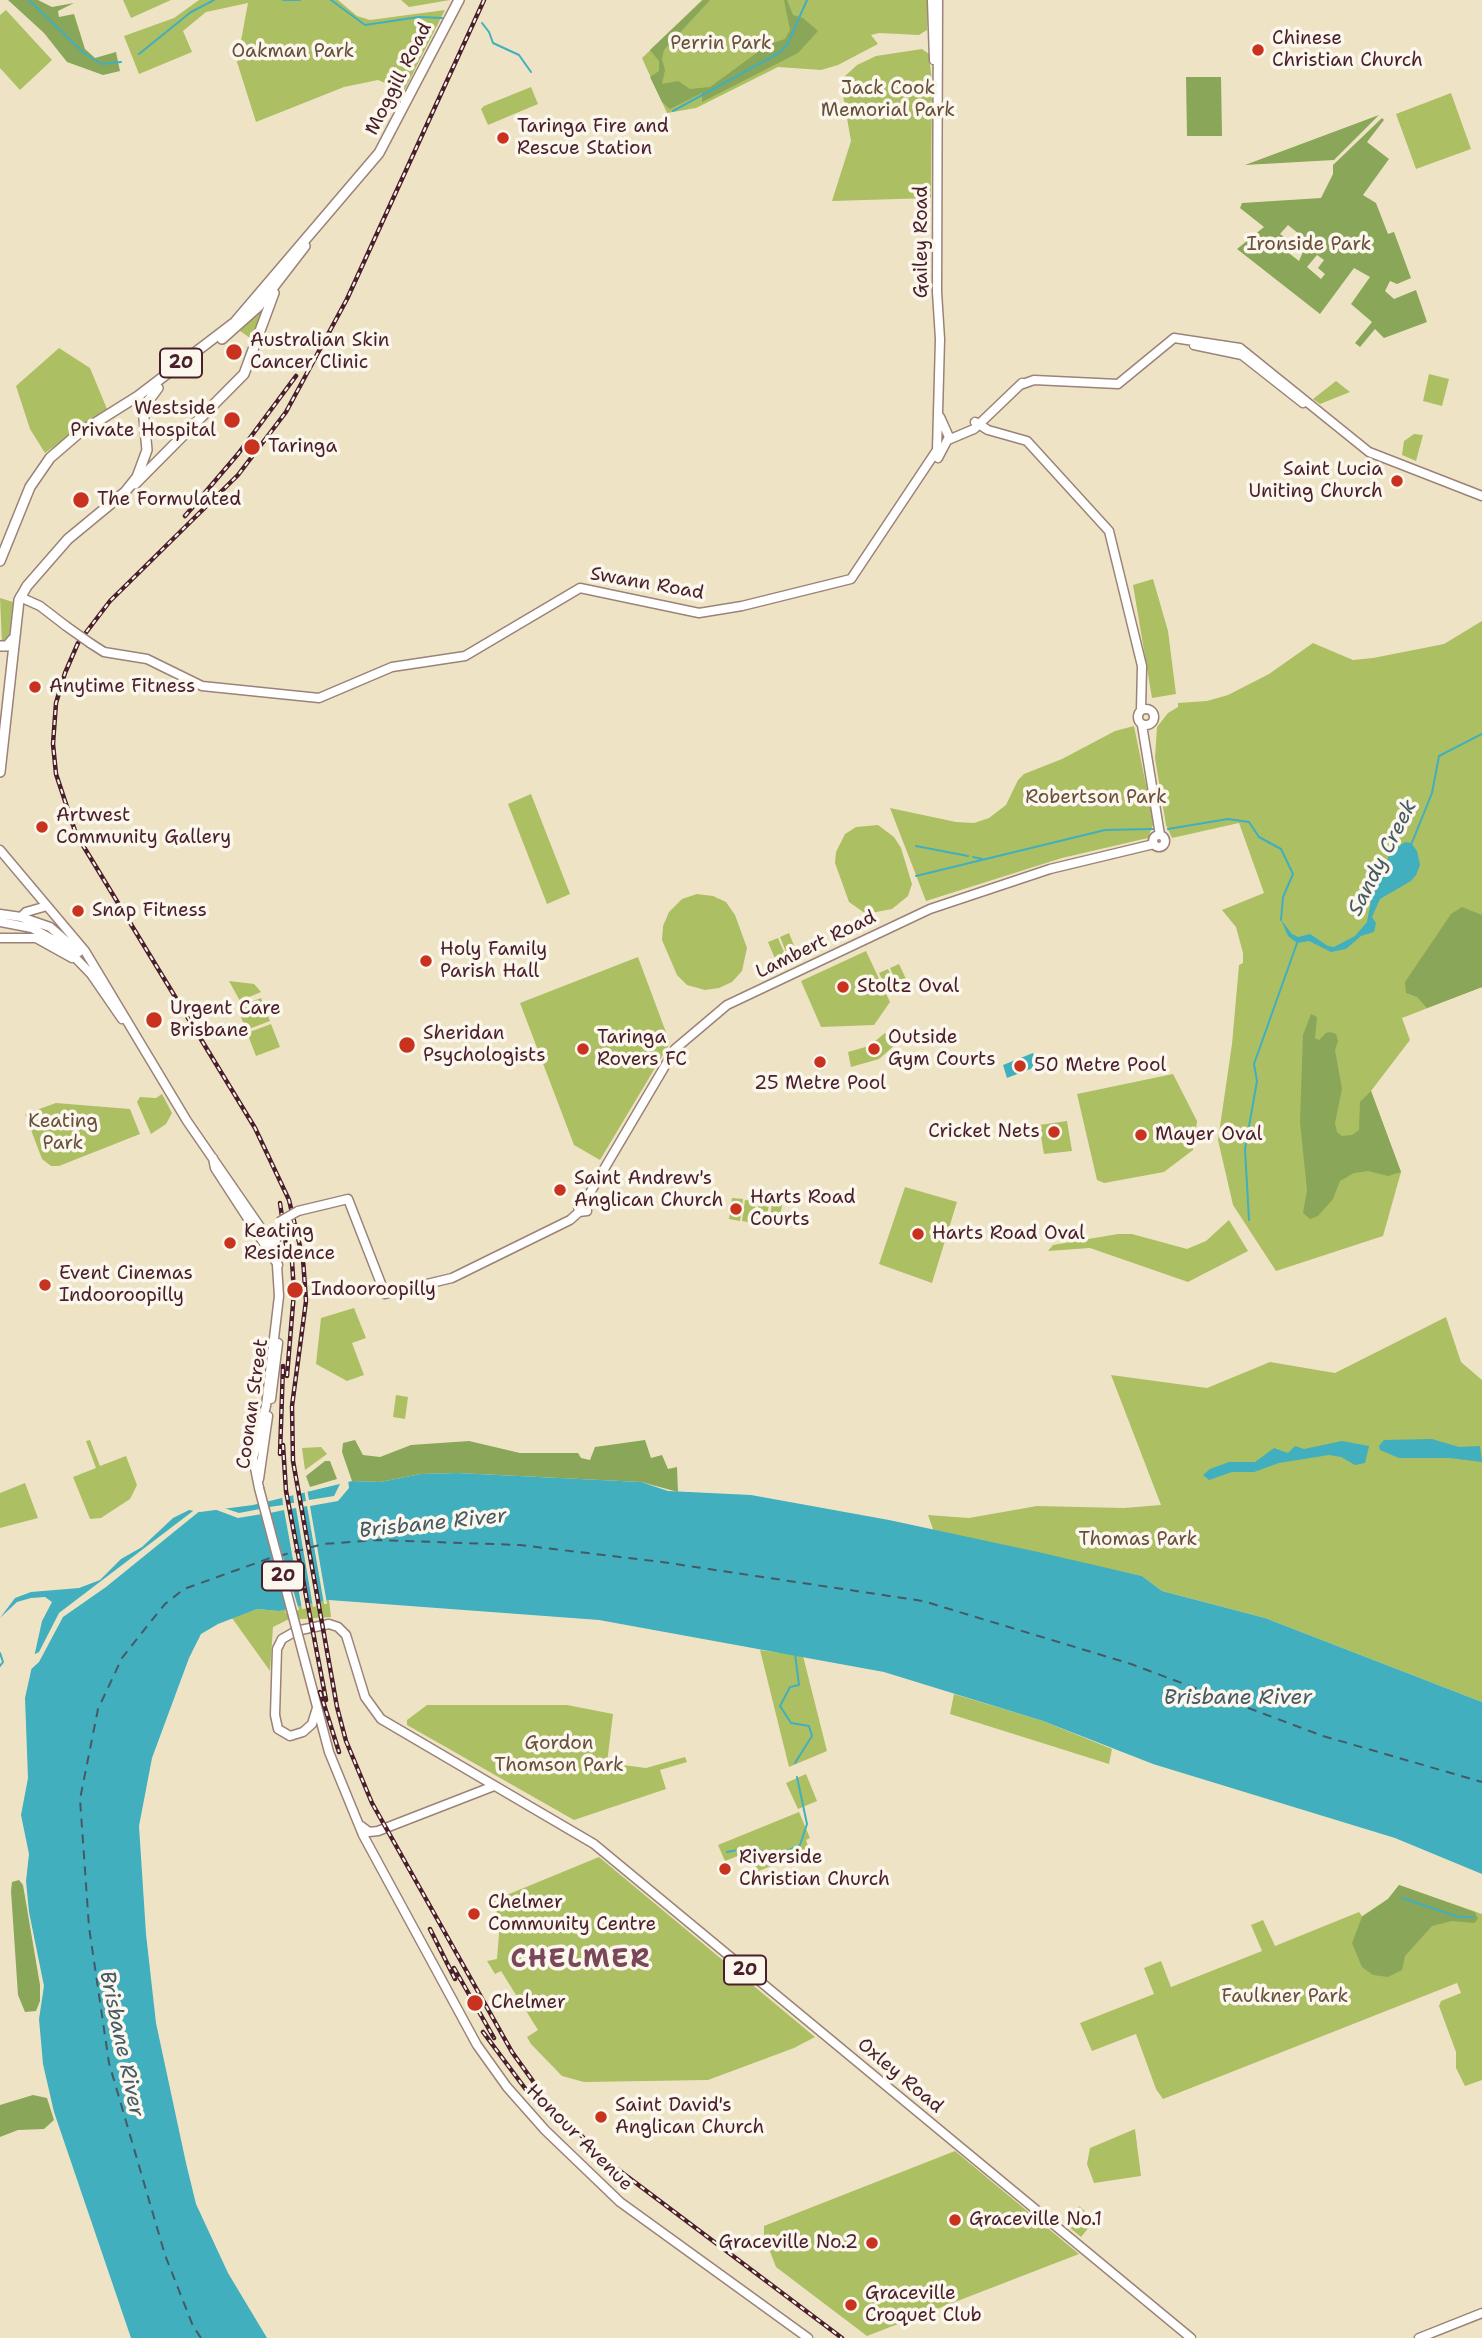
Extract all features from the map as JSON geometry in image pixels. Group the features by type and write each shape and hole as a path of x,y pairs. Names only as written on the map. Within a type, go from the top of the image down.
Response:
{"highway":[{"name":"Moggill Road","path":"114,412 235,322 384,148 459,0"},
{"name":"Moggill Road","path":"142,420 143,407 150,395 238,328 280,282 310,235"},
{"name":"20","path":"20,597 76,531 125,492 242,376 280,282"},
{"path":"114,412 133,409 142,420"},
{"name":"20","path":"0,561 23,501 40,470 71,439 114,412"},
{"name":"20","path":"125,492 146,455 142,420"},
{"path":"0,772 13,639 20,597"},
{"path":"0,646 6,646 13,639"}],"main road":[{"name":"Gailey Road","path":"932,0 932,42 937,74"},
{"name":"Gailey Road","path":"937,438 938,0"},
{"path":"937,438 978,423 1028,377 1038,374 1118,380 1130,376 1161,348 1178,339 1240,354 1364,449 1470,494 1482,502"},
{"name":"Gailey Road","path":"938,410 947,436"},
{"path":"978,423 987,429 1027,441 1109,531 1141,659 1145,710 1137,718 1147,724 1154,715 1145,710"},
{"name":"Swann Road","path":"922,471 936,460 947,436"},
{"name":"Swann Road","path":"20,597 40,606 104,652 147,659 202,686 319,698 392,667 466,656 580,588 697,613 742,606 845,581 855,575 922,471 935,456 937,438"},
{"path":"1470,494 1482,496"},
{"name":"Lambert Road","path":"282,1222 298,1211 348,1199 385,1294 452,1278 570,1220 579,1213 578,1205 584,1203 675,1049 727,1005 930,909 1050,869 1165,844 1165,838 1160,835 1151,775 1147,724"},
{"name":"Coonan Street","path":"0,850 85,951 161,1076 263,1234 279,1268"},
{"path":"32,929 21,917 26,912 47,906"},
{"name":"Coonan Street","path":"4,919 21,917 50,927 75,947 122,1011"},
{"name":"Coonan Street","path":"4,919 57,941 81,962 161,1076"},
{"path":"0,938 36,938 81,962"},
{"path":"263,1234 282,1222"},
{"path":"274,1246 282,1222"},
{"name":"Coonan Street","path":"259,1488 259,1466 276,1363 279,1302 279,1268 274,1246 263,1234"},
{"name":"Coonan Street","path":"259,1488 253,1467 255,1447 265,1410 279,1302"},
{"path":"255,1447 269,1413"},
{"name":"Honour Avenue","path":"259,1488 329,1752 356,1821 477,2045 532,2118 640,2218 807,2338"},
{"name":"20","path":"317,1708 306,1730 294,1735 284,1733 276,1721 278,1647 282,1639 296,1631 324,1624 335,1626 344,1632 367,1701 381,1719 494,1786"},
{"path":"356,1821 366,1831 380,1831 494,1786"},
{"name":"Oxley Road","path":"494,1786 557,1820 600,1849 1198,2338"},
{"path":"372,1852 372,1839 380,1831"},
{"path":"1419,2338 1482,2313"},
{"name":"Oxley Road","path":"1182,2327 1191,2338"}],"green space":[{"path":"8,0 38,0 52,7 74,3 58,11 59,17 74,14 85,49 95,58 116,52 120,71 103,75 67,62 44,33"},
{"path":"123,0 171,0 131,18"},
{"name":"Oakman Park","path":"199,0 338,0 357,16 370,20 445,10 404,91 378,80 344,87 256,122 237,62 248,3 206,12 183,31 192,52 139,74 124,36 174,18"},
{"path":"401,0 450,0 409,7"},
{"name":"Perrin Park","path":"702,0 928,0 927,30 919,35 871,35 878,44 838,65 821,70 778,67 696,108 667,113 642,58"},
{"path":"703,0 710,0 664,50 662,59 665,70 662,84 678,81 690,89 710,87 762,49 760,33 764,29 770,44 785,39 790,30 784,0 787,0 793,15 803,18 818,31 798,53 702,102 702,93 670,109 662,102 650,77 659,71 659,61 650,50"},
{"path":"6,10 52,60 20,90 0,68 0,15"},
{"name":"Jack Cook Memorial Park","path":"922,49 929,54 932,83 931,198 832,201 851,141 841,84 844,77 857,65 876,56"},
{"path":"1186,77 1221,77 1222,136 1187,136"},
{"path":"531,87 538,104 488,125 481,109 484,106"},
{"path":"1451,93 1471,149 1416,169 1396,114"},
{"path":"1379,115 1334,160 1245,165"},
{"name":"Ironside Park","path":"1382,118 1384,120 1367,142 1389,159 1363,195 1376,203 1388,234 1394,232 1411,278 1397,284 1390,281 1385,291 1394,299 1416,290 1427,322 1384,338 1375,329 1360,347 1355,343 1372,322 1351,304 1370,277 1354,268 1320,314 1237,249 1264,227 1240,208 1242,203 1321,198 1333,174 1333,165","holes":["1288,225 1304,238 1302,242 1306,245 1299,261 1281,247 1287,239 1280,234","1317,255 1324,260 1318,268 1325,274 1321,279 1307,267"]},
{"path":"267,299 253,340 240,331"},
{"path":"59,348 90,368 107,409 45,453 30,429 16,386"},
{"path":"1429,374 1449,379 1442,406 1423,401"},
{"path":"1336,381 1350,392 1320,404 1313,399"},
{"path":"1414,434 1423,435 1416,461 1402,455 1404,441"},
{"path":"1153,579 1168,631 1176,694 1152,698 1133,585"},
{"path":"0,598 13,602 9,638 2,645"},
{"path":"1482,621 1482,987 1402,1018 1410,1040 1371,1091 1401,1172 1383,1236 1276,1271 1233,1205 1218,1140 1232,1044 1239,965 1243,963 1236,927 1222,910 1264,893 1239,823 1172,838 1166,825 1155,758 1157,727 1168,713 1178,707 1178,703 1207,701 1228,695 1269,674 1313,643 1353,660 1373,658 1444,644"},
{"name":"Robertson Park","path":"1134,726 1152,814 1153,825 1148,838 1062,858 926,901 890,808 956,822 974,823 989,818 1006,805 1018,780 1024,774 1062,759 1115,731"},
{"path":"531,794 570,894 547,904 508,804"},
{"path":"878,825 894,837 901,848 912,884 908,896 892,909 866,914 849,902 835,863 836,852 845,834 856,827"},
{"path":"697,894 713,896 726,902 735,915 747,948 742,971 732,982 719,988 705,990 687,985 677,975 662,940 663,926 669,912 682,899"},
{"path":"1462,907 1482,915 1482,987 1427,1008 1417,997 1406,993 1405,982 1451,914"},
{"path":"789,933 797,953 788,957 780,937"},
{"path":"778,938 786,957 776,961 768,942"},
{"name":"Stoltz Oval","path":"866,951 890,1002 874,1025 821,1027 801,981"},
{"path":"638,957 670,1043 600,1160 574,1145 520,1003"},
{"path":"899,964 907,981 898,985 890,968"},
{"path":"888,969 896,986 887,990 879,973"},
{"path":"229,981 254,984 261,992 240,1001"},
{"path":"261,998 270,1021 246,1030 237,1007"},
{"path":"1311,1014 1317,1017 1315,1038 1319,1040 1330,1032 1336,1034 1338,1041 1335,1050 1342,1089 1335,1123 1337,1132 1342,1136 1352,1135 1359,1130 1360,1102 1371,1091 1401,1172 1388,1176 1368,1171 1354,1173 1340,1181 1333,1199 1318,1216 1310,1219 1303,1213 1307,1190 1300,1122 1303,1035"},
{"path":"271,1024 280,1047 256,1056 247,1033"},
{"name":"Outside Gym Courts","path":"885,1033 895,1045 879,1059 851,1067 848,1052 869,1046"},
{"name":"Mayer Oval","path":"1173,1074 1197,1121 1193,1150 1164,1172 1104,1183 1097,1180 1077,1094"},
{"name":"Keating Park","path":"162,1094 172,1113 166,1124 151,1134 137,1102 140,1097 156,1098"},
{"name":"Keating Park","path":"56,1103 130,1109 140,1134 59,1166 51,1166 42,1159 25,1114"},
{"name":"Cricket Nets","path":"1067,1121 1072,1151 1044,1154 1039,1125"},
{"name":"Harts Road Oval","path":"905,1187 957,1202 932,1283 879,1264"},
{"name":"Harts Road Courts","path":"732,1198 743,1199 740,1221 729,1219"},
{"name":"Harts Road Courts","path":"745,1200 756,1201 753,1223 742,1221"},
{"name":"Harts Road Courts","path":"759,1202 769,1203 766,1224 756,1223"},
{"name":"Harts Road Courts","path":"772,1203 782,1205 779,1226 769,1225"},
{"path":"1229,1220 1248,1251 1188,1282 1090,1248 1048,1251 1053,1245 1118,1234 1132,1234 1187,1249 1206,1241"},
{"path":"354,1308 366,1338 352,1343 364,1375 347,1381 316,1364 321,1318"},
{"name":"Thomas Park","path":"1446,1317 1461,1362 1482,1380 1482,1702 1265,1618 1162,1591 1142,1576 934,1532 928,1515 969,1518 1037,1506 1124,1508 1161,1505 1111,1375 1207,1388 1270,1362 1335,1373"},
{"path":"396,1395 408,1397 405,1419 393,1417"},
{"path":"90,1440 100,1466 126,1456 137,1485 130,1499 101,1518 90,1519 73,1477 96,1468 86,1441"},
{"path":"355,1440 363,1455 380,1457 411,1445 469,1441 520,1453 578,1453 581,1458 590,1460 595,1447 645,1440 651,1458 662,1455 668,1469 677,1467 678,1492 641,1482 457,1473 421,1474 380,1482 352,1481 342,1452 343,1443"},
{"path":"321,1447 327,1454 305,1470 302,1448"},
{"path":"325,1461 330,1461 337,1479 310,1487 306,1476"},
{"path":"25,1483 38,1518 0,1528 0,1493"},
{"path":"329,1600 331,1617 287,1620 273,1627 270,1671 232,1618 257,1609 279,1611"},
{"path":"760,1650 803,1656 827,1751 789,1767"},
{"path":"954,1694 1043,1721 1112,1749 1109,1764 950,1714"},
{"name":"Gordon Thomson Park","path":"427,1705 567,1705 613,1714 607,1763 646,1768 685,1757 687,1762 660,1770 666,1789 574,1820 407,1725 407,1720"},
{"path":"806,1774 817,1801 798,1809 786,1783"},
{"path":"799,1812 810,1838 806,1840 810,1851 756,1872 748,1852 725,1861 718,1845"},
{"path":"599,1857 815,2037 794,2048 708,2080 584,2082 562,2076 531,2044 527,2037 538,2030 501,1971 495,1974 487,1961 497,1959 500,1921 492,1901"},
{"path":"19,1880 23,1885 40,1985 40,2001 36,2011 25,2012 18,1995 11,1891 12,1882"},
{"name":"Faulkner Park","path":"1399,1885 1482,1914 1482,2080 1465,2086 1456,2068 1456,2052 1439,2006 1441,2001 1461,1993 1457,1983 1163,2099 1156,2089 1136,2034 1092,2051 1080,2023 1154,1994 1144,1968 1161,1961 1171,1987 1262,1951 1251,1925 1263,1920 1275,1946 1359,1912 1362,1916 1388,1899"},
{"path":"1399,1885 1475,1912 1478,1919 1474,1923 1452,1921 1432,1926 1405,1956 1402,1970 1388,1977 1373,1975 1362,1967 1352,1943 1362,1917 1388,1899"},
{"path":"33,2095 47,2098 54,2120 44,2129 18,2130 0,2137 0,2105"},
{"path":"1135,2129 1141,2176 1094,2183 1087,2164 1090,2148"},
{"path":"955,2151 1079,2254 867,2336 776,2267 764,2236 764,2226"},
{"path":"1079,2206 1095,2220 1081,2237 1064,2223"}],"water":[{"path":"1405,842 1411,843 1417,851 1420,865 1411,881 1380,899 1372,917 1376,923 1374,932 1361,936 1346,949 1331,952 1309,941 1297,943 1288,936 1281,920 1292,934 1298,937 1310,934 1328,946 1334,947 1355,936 1367,922 1374,885 1391,852"},
{"name":"50 Metre Pool","path":"1033,1053 1038,1066 1007,1078 1003,1065"},
{"name":"25 Metre Pool","path":"820,1054 826,1056 826,1068 820,1070 814,1068 812,1062 814,1056"},
{"path":"1432,1439 1459,1447 1480,1446 1482,1462 1450,1458 1399,1458 1380,1450 1379,1446 1384,1440"},
{"path":"1342,1441 1369,1446 1365,1463 1355,1465 1341,1457 1329,1455 1279,1463 1254,1472 1232,1472 1209,1480 1203,1475 1210,1469 1229,1462 1255,1462 1274,1448 1288,1453 1295,1446 1304,1449"},
{"name":"Brisbane River","path":"457,1473 641,1482 668,1491 751,1495 889,1520 1038,1552 1142,1576 1162,1591 1265,1618 1482,1702 1482,1874 1395,1838 1153,1764 1043,1721 884,1672 599,1620 329,1600 279,1611 257,1609 218,1624 201,1634 189,1658 152,1758 139,1826 146,1934 156,2023 196,2204 228,2273 267,2338 131,2338 54,2112 43,2064 39,2019 44,1986 29,1912 26,1881 29,1854 21,1815 28,1778 25,1698 42,1621 52,1602 45,1597 17,1602 0,1618 15,1598 31,1592 79,1588 100,1580 121,1559 142,1547 173,1518 189,1510 200,1512 253,1505 352,1481 380,1482 421,1474"}],"pier":[{"path":"348,1479 349,1488 338,1501 310,1506 327,1604 324,1604 307,1506 302,1507 320,1605 313,1607 296,1508 291,1509 309,1608 302,1609 284,1510 270,1513 299,1610 285,1613 287,1609 262,1514 238,1518 214,1509 201,1510 106,1587 63,1617 39,1662 27,1673 33,1659 31,1656 39,1652 59,1613 197,1508 218,1506 239,1513 260,1509 258,1500 267,1498 269,1507 283,1505 282,1495 288,1493 290,1503 294,1503 293,1492 299,1490 301,1502 306,1501 304,1489 307,1489 309,1500 334,1496 342,1480"}],"waterway":[{"path":"29,0 85,54 102,64 121,62"},
{"path":"139,54 191,12 214,0"},
{"path":"283,0 300,0"},
{"path":"331,0 365,25 419,17 442,18"},
{"path":"673,111 779,53 787,45 807,0"},
{"path":"482,23 493,43 519,55 531,72"},
{"name":"Sandy Creek","path":"1411,845 1432,793 1439,756 1482,734"},
{"name":"Sandy Creek","path":"1168,829 1228,819 1249,822 1259,837 1281,849 1293,874 1283,897 1281,920"},
{"name":"Sandy Creek","path":"916,876 1105,830 1153,829"},
{"path":"916,846 968,856"},
{"name":"Sandy Creek","path":"973,857 982,859"},
{"path":"1249,1220 1245,1149 1257,1081 1254,1064 1297,943"},
{"path":"0,1653 3,1662 0,1666"},
{"path":"795,1654 799,1685 790,1687 780,1706 791,1723 809,1726 812,1736 795,1763"},
{"path":"727,1852 753,1847 774,1857 800,1845 807,1824 797,1777"},
{"path":"1402,1898 1459,1917 1473,1917"}],"ferry route":[{"path":"279,1556 323,1544 377,1540 520,1545 662,1562 923,1601 1131,1664 1323,1736 1482,1782"},
{"path":"201,2338 193,2326 165,2255 109,2063 89,1927 80,1799 98,1709 122,1658 148,1625 165,1604 184,1589 273,1557"}],"railway":[{"path":"484,0 347,299 286,412 238,475 110,601 78,643 56,703 53,744 56,774 76,834 255,1128 289,1200 303,1259 306,1301 292,1406 293,1461 337,1707 346,1741 372,1803 512,2052 545,2098 604,2159 842,2338"},
{"path":"185,516 238,454 296,376"},
{"path":"280,1203 288,1258"},
{"path":"287,1376 294,1292 291,1246"},
{"path":"280,1454 283,1366"},
{"path":"283,1445 286,1491 326,1700"},
{"path":"320,1692 339,1752"},
{"path":"430,1929 455,1979"},
{"path":"454,1968 494,2038"},
{"path":"483,2032 527,2091"}],"place":[{"name":"Chinese Christian Church","path":"1258,50"},
{"name":"Taringa Fire and Rescue Station","path":"503,138"},
{"name":"Australian Skin Cancer Clinic","path":"234,352"},
{"name":"Westside Private Hospital","path":"232,420"},
{"name":"Taringa","path":"252,447"},
{"name":"Saint Lucia Uniting Church","path":"1397,481"},
{"name":"The Formulated","path":"81,500"},
{"name":"Anytime Fitness","path":"35,687"},
{"name":"Artwest Community Gallery","path":"42,827"},
{"name":"Snap Fitness","path":"78,911"},
{"name":"Holy Family Parish Hall","path":"426,961"},
{"name":"Stoltz Oval","path":"843,987"},
{"name":"Urgent Care Brisbane","path":"154,1020"},
{"name":"Sheridan Psychologists","path":"407,1045"},
{"name":"Taringa Rovers FC","path":"583,1049"},
{"name":"Outside Gym Courts","path":"874,1049"},
{"name":"25 Metre Pool","path":"820,1062"},
{"name":"50 Metre Pool","path":"1020,1066"},
{"name":"Cricket Nets","path":"1054,1132"},
{"name":"Mayer Oval","path":"1141,1135"},
{"name":"Saint Andrew's Anglican Church","path":"560,1190"},
{"name":"Harts Road Courts","path":"736,1209"},
{"name":"Harts Road Oval","path":"918,1234"},
{"name":"Keating Residence","path":"230,1243"},
{"name":"Event Cinemas Indooroopilly","path":"45,1285"},
{"name":"Indooroopilly","path":"295,1290"},
{"name":"Riverside Christian Church","path":"725,1869"},
{"name":"Chelmer Community Centre","path":"474,1914"},
{"name":"Chelmer","path":"475,2003"},
{"name":"Saint David's Anglican Church","path":"601,2117"},
{"name":"Graceville No.1","path":"955,2220"},
{"name":"Graceville No.2","path":"872,2243"},
{"name":"Graceville Croquet Club","path":"851,2305"}],"district":[{"name":"CHELMER","path":"581,1960"}]}
